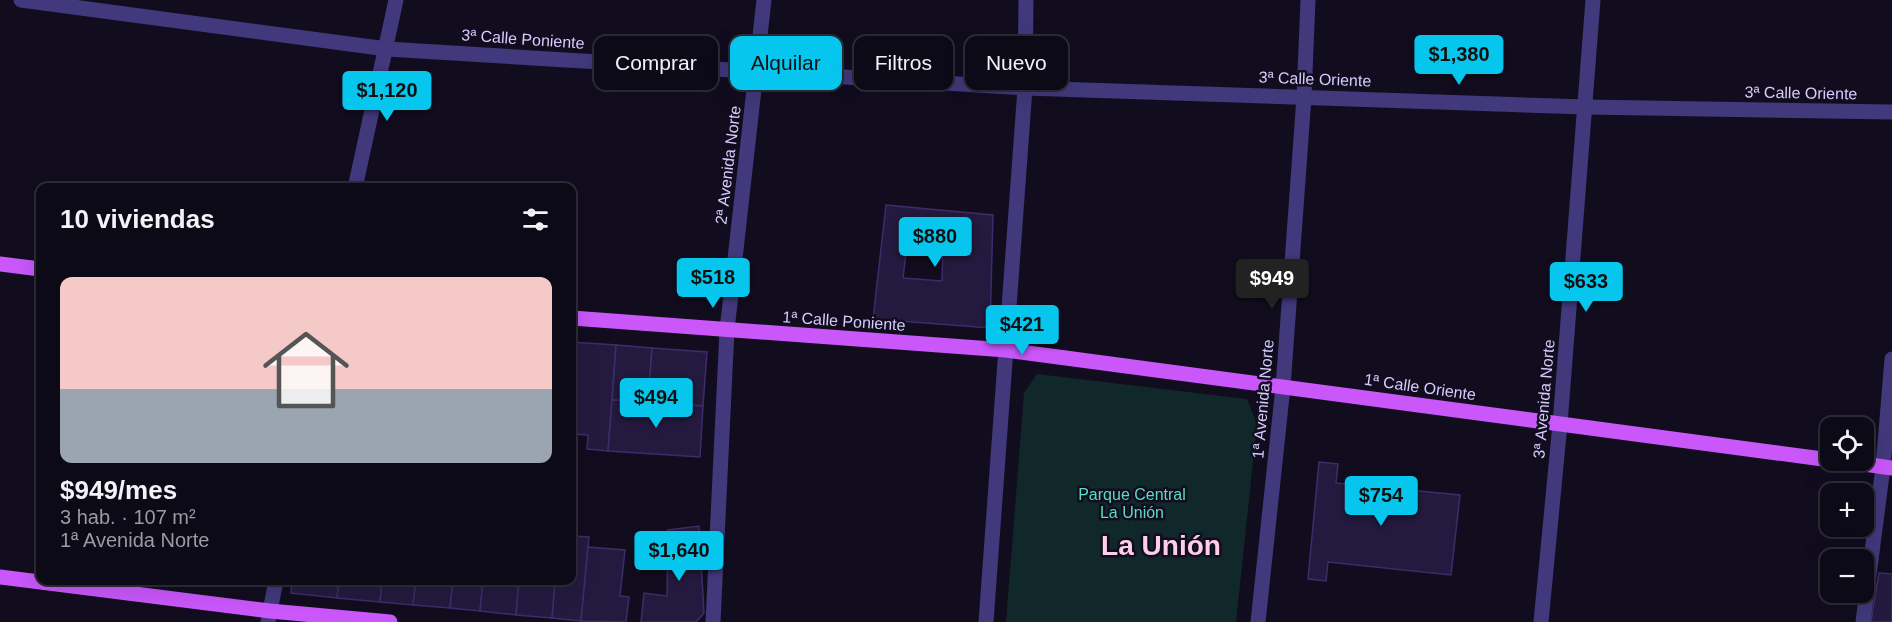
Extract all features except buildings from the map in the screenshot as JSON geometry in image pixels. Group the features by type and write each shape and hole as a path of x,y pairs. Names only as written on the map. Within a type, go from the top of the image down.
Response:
{"main road":[{"path":"0,264 36,268"},
{"name":"1ª Calle Poniente","path":"576,318 1006,350"},
{"name":"1ª Calle Oriente","path":"1006,350 1820,459"},
{"path":"0,576 36,581"},
{"path":"61,585 269,616 390,622"}],"street":[{"name":"3ª Calle Poniente","path":"21,0 387,49 730,70"},
{"path":"356,183 396,0"},
{"name":"2ª Avenida Norte","path":"760,36 764,0"},
{"path":"1026,0 1026,36"},
{"name":"1ª Avenida Norte","path":"1258,622 1283,387 1304,97 1308,0"},
{"name":"3ª Avenida Norte","path":"1541,622 1560,424 1593,0"},
{"name":"3ª Calle Poniente","path":"842,77 965,84"},
{"name":"3ª Calle Oriente","path":"1068,89 1586,107 1892,112"},
{"name":"2ª Avenida Norte","path":"713,622 727,330 754,90"},
{"path":"986,622 1025,90"},
{"path":"1863,622 1888,467 1892,358"},
{"path":"269,616 275,585"}],"green space":[{"name":"Parque Central La Unión","path":"1037,374 1247,399 1257,424 1236,622 1006,622 1024,393"}],"district":[{"name":"La Unión","path":"1161,545"}]}
